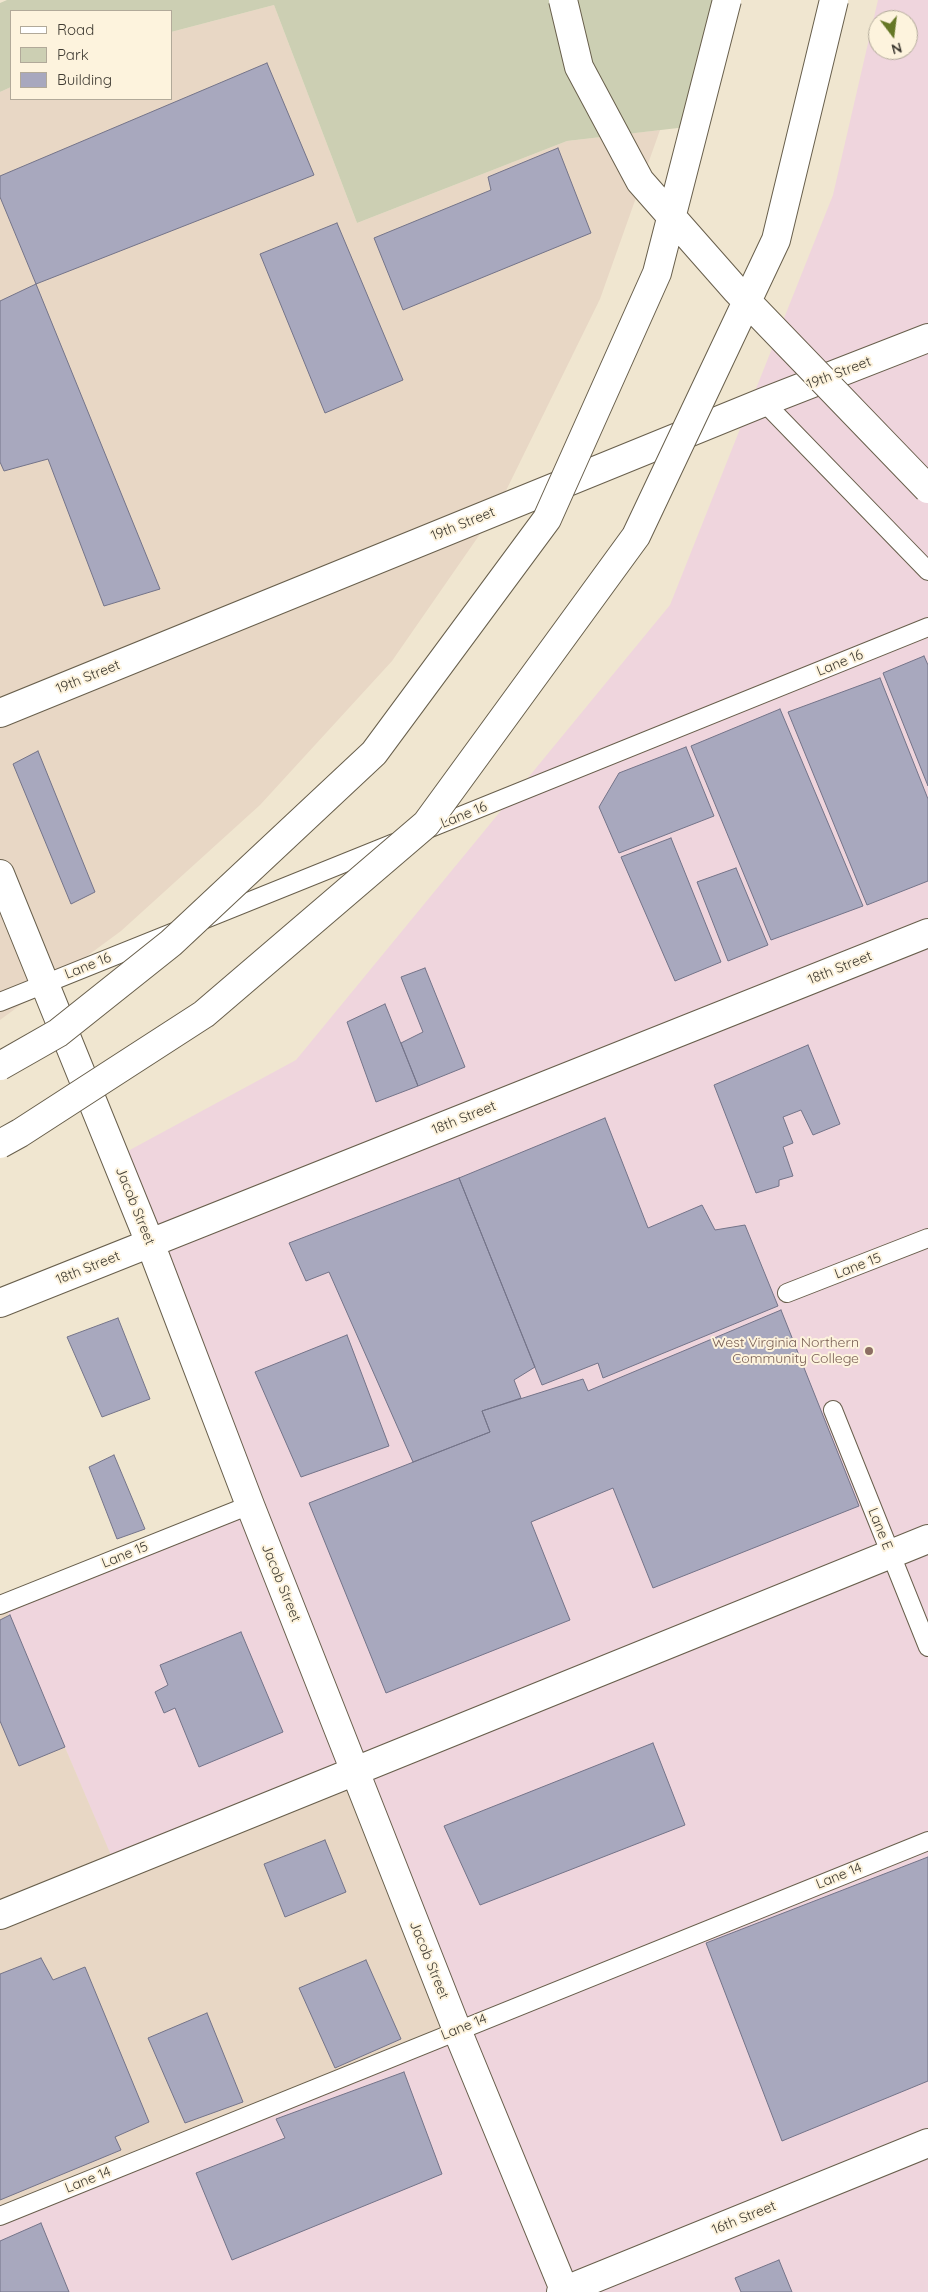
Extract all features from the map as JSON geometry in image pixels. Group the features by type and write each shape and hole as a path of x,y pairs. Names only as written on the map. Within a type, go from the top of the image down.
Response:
{"main road":[{"path":"563,0 579,67 640,181 736,290 928,489"},
{"path":"0,1066 58,1033 172,943 374,753 547,520 657,273 727,0"},
{"path":"0,1144 204,1014 426,824 432,816 636,536 776,240 834,0"},
{"name":"19th Street","path":"0,714 764,402 928,338"},
{"name":"Jacob Street","path":"0,874 150,1243 250,1505 457,2030 563,2292"},
{"name":"18th Street","path":"0,1303 928,933"},
{"path":"0,1914 928,1539"},
{"name":"16th Street","path":"563,2292 928,2143"}],"lane":[{"path":"764,402 928,571"},
{"name":"Lane 16","path":"0,1002 928,627"},
{"name":"Lane 15","path":"787,1293 928,1238"},
{"name":"Lane E","path":"834,1410 928,1647"},
{"name":"Lane 15","path":"0,1605 250,1505"},
{"name":"Lane 14","path":"0,2216 928,1841"}],"shaded area":[{"path":"878,0 928,0 928,2292 0,2292 0,2216 116,1868 4,1604 250,1505 115,1158 296,1060 670,605 833,195 868,43 868,60 918,60 918,10 876,10"},
{"path":"274,5 357,223 567,141 660,130 600,299 496,511 392,661 260,805 121,931 0,1020 0,92 10,87 10,100 172,100 172,32"},
{"path":"4,1604 116,1867 355,1771 457,2030 0,2216 0,1605"}],"green space":[{"path":"7,0 727,0 695,126 567,141 357,223 274,5 172,32 172,10 10,10 10,87 0,92 0,3"}],"building":[{"path":"267,63 314,175 36,284 0,197 0,176"},
{"path":"558,148 591,233 403,310 374,238 491,190 488,177"},
{"path":"337,223 403,380 325,413 260,254"},
{"path":"36,284 160,589 104,606 48,459 4,471 0,462 0,301"},
{"path":"924,656 928,665 928,786 883,673"},
{"path":"880,678 928,799 928,881 867,905 788,712"},
{"path":"780,709 863,906 771,940 691,746"},
{"path":"686,747 714,816 619,853 599,807 619,773"},
{"path":"38,751 95,892 71,904 13,764"},
{"path":"671,838 721,962 675,981 621,857"},
{"path":"736,868 768,945 728,961 697,882"},
{"path":"425,968 465,1067 418,1086 401,1043 423,1032 401,977"},
{"path":"385,1004 418,1086 376,1102 347,1022"},
{"path":"808,1045 840,1124 813,1135 801,1110 783,1117 793,1143 783,1147 793,1176 779,1180 779,1186 756,1193 714,1085"},
{"path":"605,1118 648,1228 702,1205 715,1230 745,1225 778,1306 603,1378 598,1363 542,1385 459,1178"},
{"path":"459,1178 535,1367 514,1380 521,1398 482,1411 490,1432 413,1462 329,1272 306,1281 289,1243"},
{"path":"781,1310 859,1506 653,1588 613,1488 531,1522 570,1620 386,1693 309,1503 490,1432 482,1411 583,1379 588,1391"},
{"path":"118,1318 150,1399 102,1417 67,1337"},
{"path":"347,1335 389,1446 301,1477 255,1372"},
{"path":"114,1455 145,1529 117,1539 89,1467"},
{"path":"10,1615 65,1747 19,1766 0,1721 0,1620"},
{"path":"241,1632 283,1732 199,1767 175,1708 164,1713 155,1692 168,1685 160,1665"},
{"path":"653,1743 685,1825 480,1905 444,1826"},
{"path":"325,1840 346,1892 285,1917 264,1864"},
{"path":"928,1857 928,2081 782,2141 706,1943"},
{"path":"41,1958 53,1980 85,1967 149,2122 115,2137 121,2150 0,2200 0,1974"},
{"path":"366,1960 401,2039 335,2068 299,1988"},
{"path":"207,2013 243,2102 185,2123 148,2038"},
{"path":"404,2072 442,2174 232,2260 196,2173 285,2138 276,2119"},
{"path":"41,2223 69,2292 0,2292 0,2241"},
{"path":"779,2260 792,2292 741,2292 735,2278"}],"place":[{"name":"West Virginia Northern Community College","path":"869,1351"}]}
